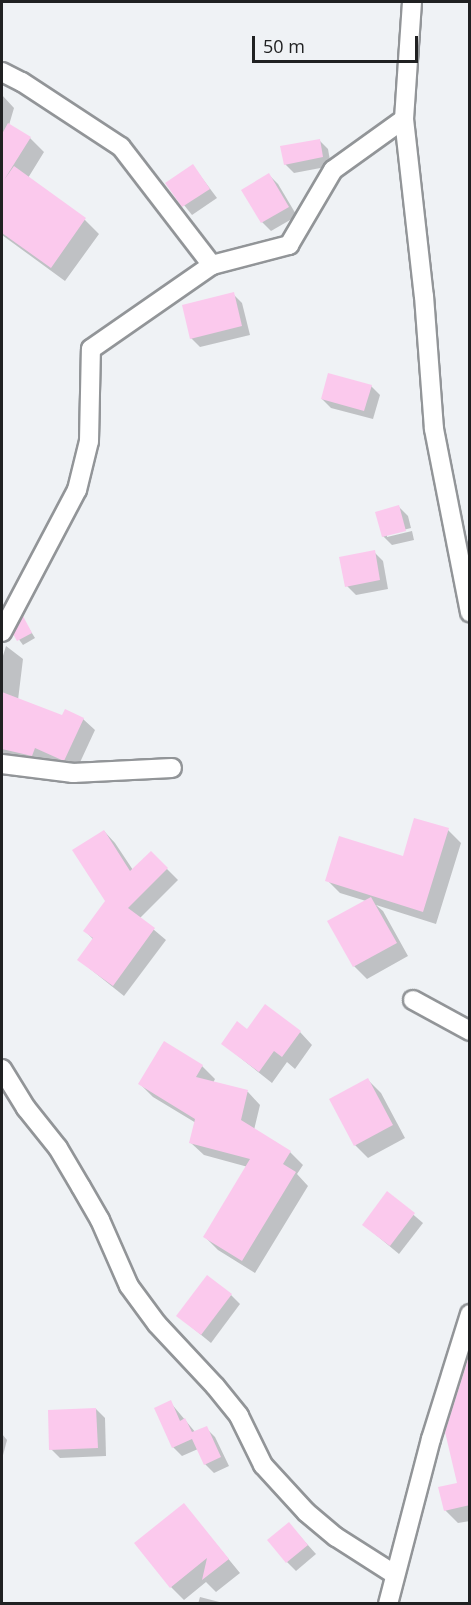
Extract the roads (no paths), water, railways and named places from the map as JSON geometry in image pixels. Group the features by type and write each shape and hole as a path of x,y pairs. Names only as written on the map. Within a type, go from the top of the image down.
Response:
{"street":[{"path":"412,2 404,119 424,296 434,429 466,571 470,612"},
{"path":"2,72 22,82 121,147 212,265"},
{"path":"2,632 77,490 89,441 91,349 212,265 289,244 333,170 404,119"},
{"path":"2,764 73,773 172,768"},
{"path":"413,1000 470,1031"},
{"path":"2,1069 26,1108 58,1148 81,1187 100,1220 129,1287 163,1332 215,1386 239,1416 263,1464 306,1512 336,1537 394,1574"},
{"path":"388,1604 394,1574 470,1314"}]}
